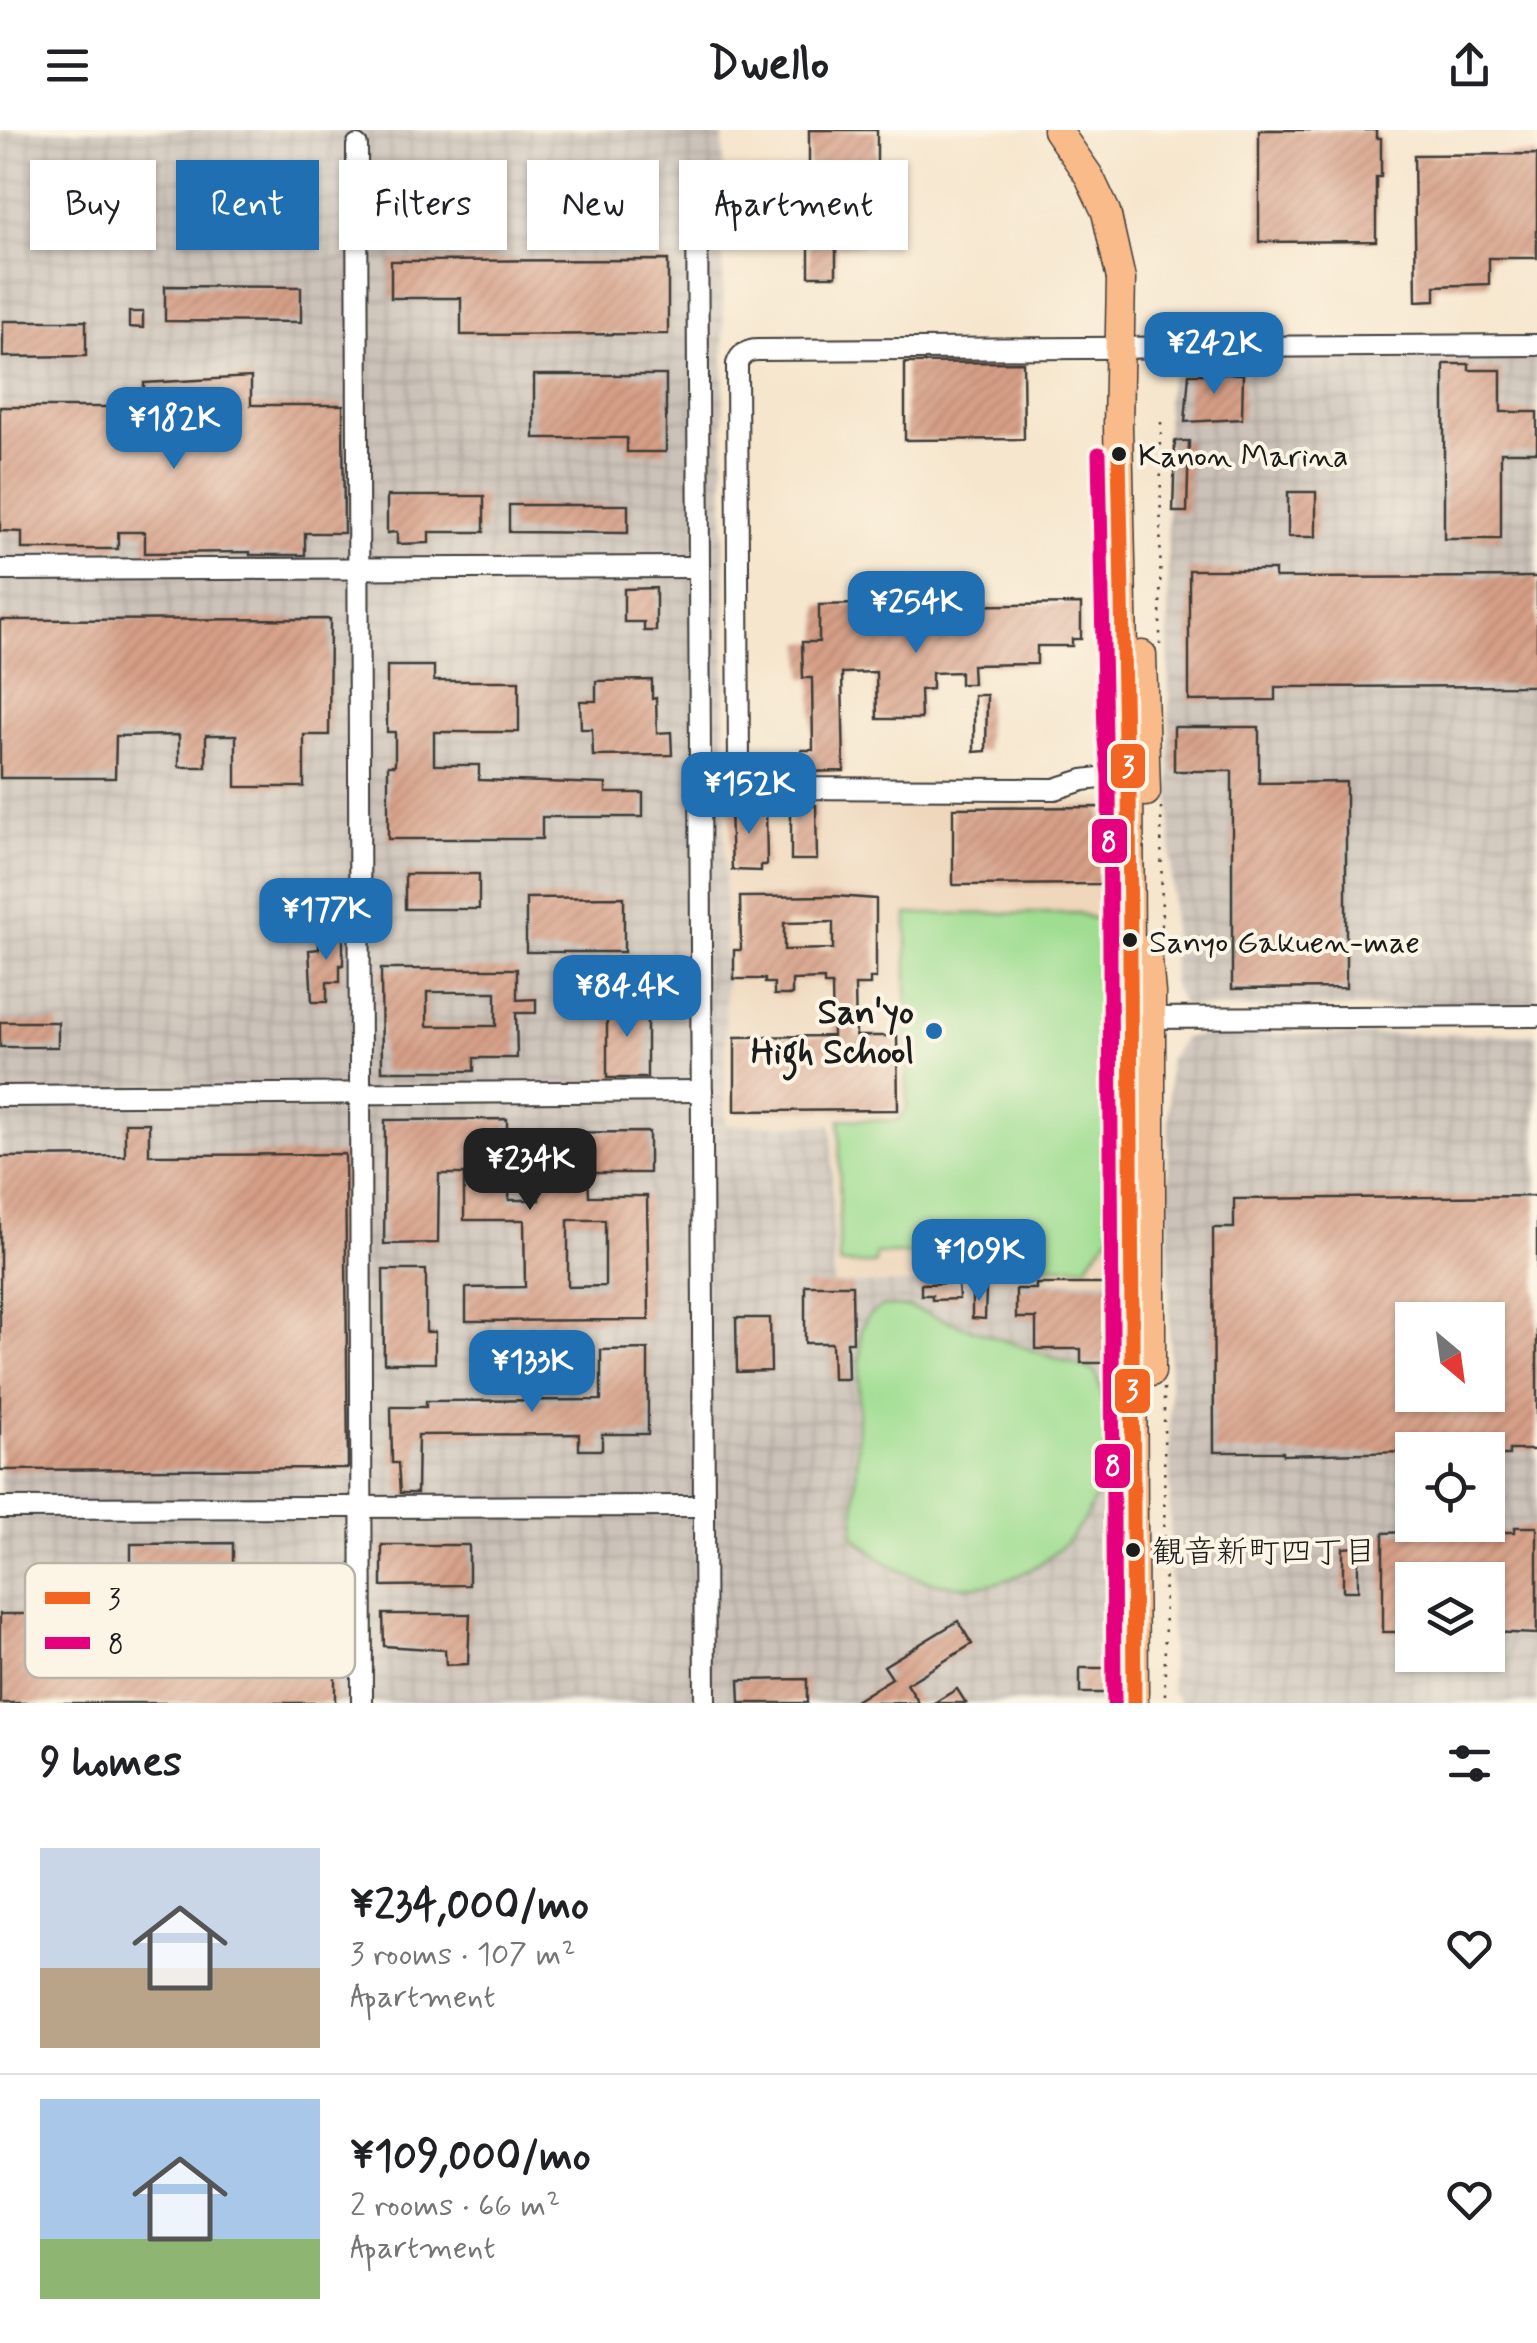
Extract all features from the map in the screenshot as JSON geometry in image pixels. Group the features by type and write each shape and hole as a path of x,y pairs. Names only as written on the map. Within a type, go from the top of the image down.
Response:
{"main road":[{"path":"1056,130 1089,176 1111,226 1121,279 1118,426 1125,740 1138,773 1147,968 1140,1018 1134,1703"},
{"path":"1140,1018 1153,1703"}],"street":[{"path":"356,146 362,1703"},
{"path":"697,250 705,1703"},
{"path":"1138,773 1084,780 1056,789 751,788 742,782 737,364 743,354 758,350 1537,346"},
{"path":"0,570 699,568"},
{"path":"1140,1018 1537,1016"},
{"path":"0,1096 702,1091"},
{"path":"0,1508 704,1506"}],"shaded area":[{"path":"0,130 723,130 723,160 679,160 679,250 723,250 726,1125 832,1124 834,1284 1113,1280 1112,1703 0,1703"},
{"path":"1537,359 1537,1008 1184,1008 1173,985 1166,401 1171,376 1200,361"},
{"path":"1110,799 1113,1279 835,1283 834,1122 726,1125 726,802"},
{"path":"1207,1034 1537,1034 1537,1703 1182,1703 1171,1691 1169,1059 1184,1038"}],"green space":[{"path":"1078,913 1091,918 1107,917 1111,1233 1086,1266 920,1266 909,1254 876,1254 875,1264 839,1264 840,1119 897,1121 907,1109 907,914"},
{"path":"883,1306 911,1308 1095,1372 1107,1431 1100,1484 1078,1528 1043,1562 1000,1582 952,1586 902,1571 854,1536 861,1330 867,1317"}],"building":[{"path":"809,130 877,130 877,160 809,160"},
{"path":"1259,130 1376,130 1376,138 1381,138 1381,177 1376,177 1376,241 1259,242"},
{"path":"1537,154 1537,258 1489,258 1489,284 1435,286 1435,300 1416,301 1414,155"},
{"path":"809,250 836,250 836,276 809,276"},
{"path":"668,260 668,334 461,335 461,298 391,298 391,261"},
{"path":"165,286 301,287 301,322 165,321"},
{"path":"129,312 143,312 143,328 129,327"},
{"path":"3,321 86,321 86,356 3,357"},
{"path":"1023,362 1024,439 905,440 905,363"},
{"path":"1444,364 1469,364 1469,370 1501,370 1501,412 1537,412 1537,452 1501,452 1501,539 1444,539"},
{"path":"1189,374 1243,374 1242,419 1185,422"},
{"path":"534,375 666,375 666,452 627,452 627,438 534,438"},
{"path":"251,377 251,405 343,405 344,533 305,533 305,555 250,555 145,553 145,532 118,532 118,549 22,549 22,532 0,531 0,407 143,407 144,383"},
{"path":"1175,441 1189,441 1187,512 1173,512"},
{"path":"1288,492 1316,492 1316,537 1288,537"},
{"path":"387,496 484,496 484,532 429,532 429,543 397,544 397,532 387,533"},
{"path":"509,505 628,505 628,533 509,532"},
{"path":"1189,570 1275,570 1275,578 1537,577 1537,686 1275,687 1275,700 1189,701"},
{"path":"656,588 656,631 644,631 644,622 624,622 624,589"},
{"path":"942,602 942,606 1081,604 1081,639 1072,639 1072,646 1037,646 1037,664 972,665 973,684 960,684 960,672 932,673 932,689 920,690 921,719 877,719 876,672 842,673 844,771 802,772 801,750 813,750 812,678 803,678 802,642 819,642 819,605"},
{"path":"330,619 329,735 304,735 304,787 236,787 236,735 206,735 206,767 179,767 179,735 116,736 115,778 0,778 0,620"},
{"path":"387,666 434,666 434,681 519,681 519,732 434,732 434,765 479,765 479,780 606,784 606,793 643,793 643,817 542,817 542,839 388,839 388,765 395,765 395,732 387,732"},
{"path":"652,680 657,733 671,732 672,755 593,756 592,729 581,729 580,701 596,701 596,681"},
{"path":"974,695 987,695 986,751 974,752"},
{"path":"1174,727 1259,727 1259,783 1346,782 1346,988 1232,989 1232,771 1174,771"},
{"path":"816,805 817,860 791,860 791,806"},
{"path":"730,806 766,806 767,865 761,865 761,871 732,870"},
{"path":"1101,807 1101,884 953,885 953,808"},
{"path":"405,874 479,874 479,909 405,909"},
{"path":"624,897 624,952 526,952 526,898"},
{"path":"740,897 876,899 876,978 870,978 870,985 855,985 856,1036 897,1036 898,1110 735,1111 735,1037 833,1036 832,985 824,985 824,979 792,980 792,995 774,995 774,983 765,983 765,979 734,979 734,950 741,950","holes":["833,922 833,949 784,950 784,923"]},
{"path":"319,930 343,930 340,982 327,982 327,1002 312,1002 309,950 319,949"},
{"path":"381,969 517,969 517,1000 536,999 536,1013 516,1013 517,1058 474,1058 474,1071 382,1071","holes":["427,992 496,992 496,1026 427,1026"]},
{"path":"623,1000 647,1000 647,1078 607,1078 607,1004 623,1004"},
{"path":"0,1022 58,1022 58,1047 0,1047"},
{"path":"507,1119 507,1133 649,1132 649,1173 588,1173 589,1196 647,1196 649,1320 466,1321 466,1288 525,1287 524,1220 464,1220 464,1174 439,1174 438,1243 384,1244 385,1120","holes":["510,1173 538,1173 539,1200 509,1200","568,1220 605,1220 605,1286 568,1287"]},
{"path":"125,1123 149,1123 149,1155 345,1154 348,1468 0,1470 0,1157 125,1156"},
{"path":"1537,1196 1537,1450 1509,1450 1509,1455 1505,1455 1505,1432 1395,1432 1395,1452 1214,1452 1213,1228 1234,1228 1234,1199"},
{"path":"383,1270 426,1270 426,1332 435,1332 435,1363 384,1363"},
{"path":"958,1283 959,1299 932,1300 932,1295 921,1295 921,1284"},
{"path":"1036,1284 1109,1284 1109,1363 1081,1363 1081,1349 1036,1349 1036,1318 1016,1318 1016,1289 1036,1289"},
{"path":"805,1285 852,1285 853,1342 847,1342 848,1379 833,1379 832,1343 805,1343"},
{"path":"972,1290 986,1290 985,1319 972,1318"},
{"path":"736,1318 770,1318 771,1371 737,1372"},
{"path":"648,1349 648,1434 602,1434 602,1450 579,1450 579,1434 418,1435 417,1493 400,1493 398,1463 392,1463 391,1407 426,1407 426,1401 601,1400 601,1350"},
{"path":"1515,1527 1537,1527 1537,1634 1505,1633 1505,1562 1395,1562 1395,1632 1383,1632 1383,1533 1395,1532 1395,1542 1505,1542 1505,1532 1515,1532"},
{"path":"233,1543 233,1563 131,1563 131,1544"},
{"path":"382,1545 469,1545 469,1585 382,1586"},
{"path":"1358,1547 1358,1591 1343,1591 1343,1548"},
{"path":"0,1614 25,1614 25,1678 335,1678 335,1703 0,1703"},
{"path":"383,1614 470,1614 468,1664 446,1665 445,1650 384,1646"},
{"path":"958,1621 972,1644 907,1684 919,1703 852,1703 892,1678 884,1666"},
{"path":"1080,1668 1110,1668 1110,1693 1080,1693"},
{"path":"807,1679 807,1703 740,1703 739,1680"},
{"path":"957,1689 966,1703 934,1703"}],"transit line":[{"name":"8","path":"1099,454 1109,775 1114,1703"},
{"name":"3","path":"1119,454 1129,774 1134,1703"}],"place":[{"name":"Kanon Marina","path":"1119,454"},
{"name":"Sanyo Gakuen-mae","path":"1130,940"},
{"name":"San'yo High School","path":"934,1031"},
{"name":"観音新町四丁目","path":"1133,1550"}]}
